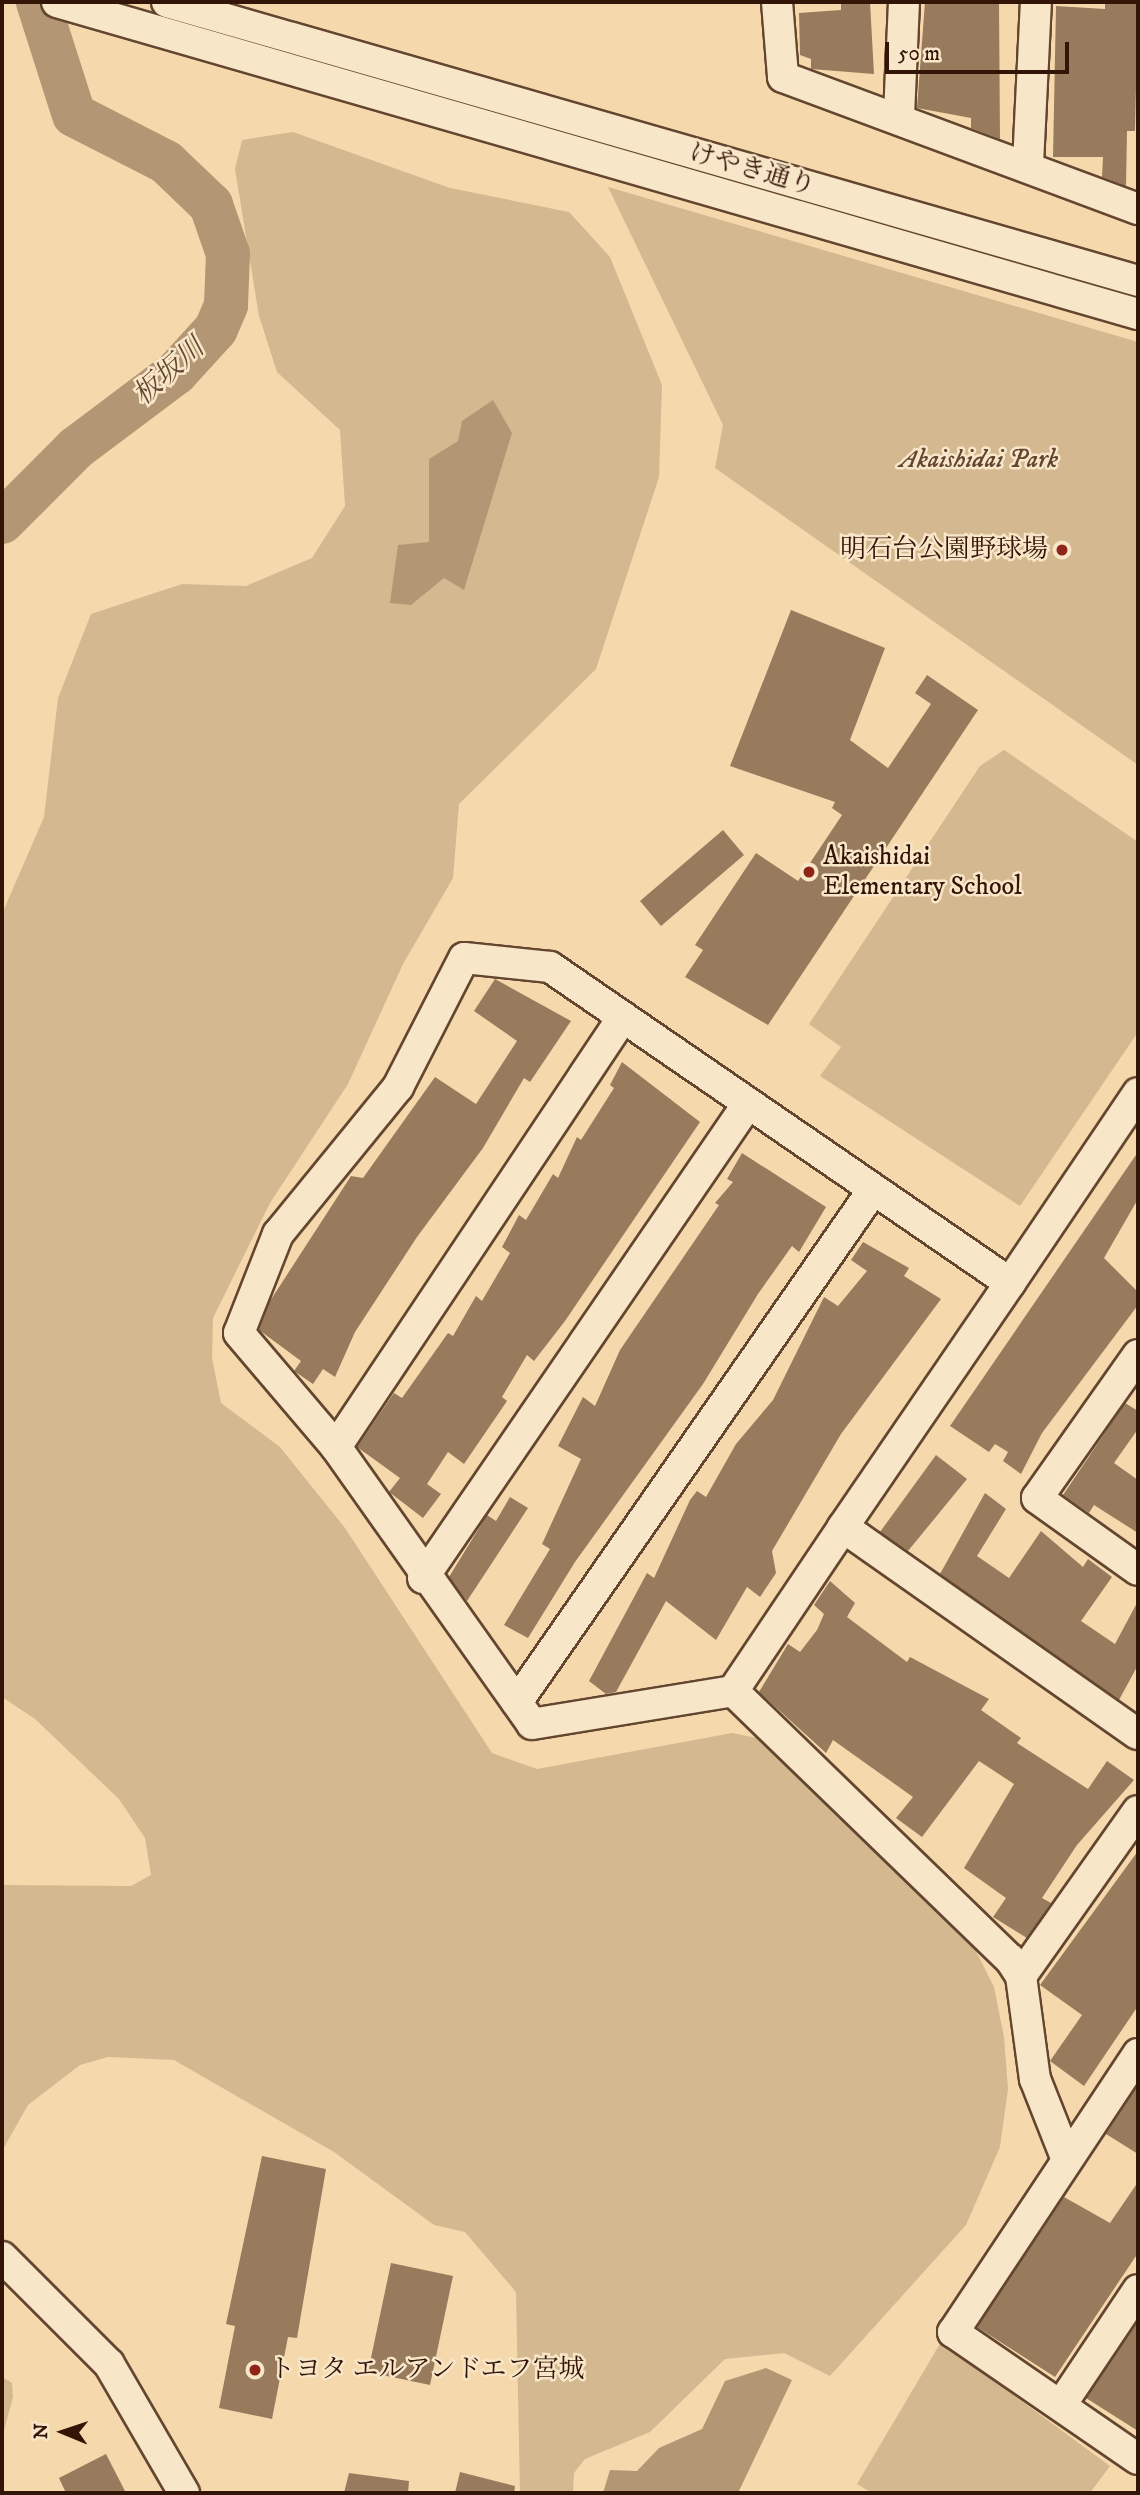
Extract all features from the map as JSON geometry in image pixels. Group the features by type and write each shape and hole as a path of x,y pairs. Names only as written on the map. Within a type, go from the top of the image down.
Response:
{"street":[{"path":"57,2 1138,314"},
{"name":"けやき通り","path":"167,2 1138,281"},
{"path":"777,2 783,78 899,116 1138,209"},
{"path":"899,116 904,2"},
{"path":"1028,164 1036,2"},
{"path":"1010,1283 747,1105 550,967 464,958 398,1087 278,1234 239,1333 336,1447 423,1577 532,1724 733,1691 843,1527 1010,1283 1138,1093"},
{"path":"336,1447 623,1017"},
{"path":"423,1577 747,1105"},
{"path":"517,1702 873,1191"},
{"path":"1138,1355 1037,1498 1138,1570"},
{"path":"843,1527 1138,1734"},
{"path":"733,1691 965,1912 1021,1976 1035,2080 1066,2160"},
{"path":"1021,1976 1138,1811"},
{"path":"1138,2054 953,2332 1138,2459"},
{"path":"2,2257 109,2364 184,2493"},
{"path":"1061,2405 1138,2290"}],"green space":[{"path":"293,132 450,188 569,212 610,257 662,385 659,477 596,669 459,804 453,878 403,964 348,1084 270,1203 213,1318 212,1358 221,1403 280,1447 345,1528 492,1753 537,1769 732,1733 757,1738 967,1933 994,1987 1004,2037 1008,2089 1000,2147 966,2225 830,2376 784,2353 725,2359 650,2432 585,2459 574,2473 573,2493 520,2493 516,2292 465,2232 434,2225 334,2152 174,2060 108,2057 80,2065 28,2105 2,2151 2,1885 131,1886 151,1875 145,1838 119,1799 35,1719 2,1697 2,914 44,817 58,698 91,614 182,584 246,586 312,558 345,506 340,430 277,372 259,316 235,169 242,140"},
{"name":"Akaishidai Park","path":"608,187 1138,342 1138,765 715,468 723,425"},
{"path":"1004,750 1138,842 1138,1032 1020,1206 820,1076 841,1047 809,1024 980,766"},
{"path":"941,2342 1110,2466 1090,2493 872,2493 857,2484"},
{"path":"2,2377 12,2383 13,2397 2,2438"}],"shaded area":[{"path":"493,400 512,433 464,590 444,578 411,605 390,603 398,545 429,542 429,459 458,441 462,421"},
{"path":"766,2368 792,2380 738,2493 603,2493 610,2470 637,2471 659,2448 702,2429 725,2381"}],"building":[{"path":"841,2 870,2 874,74 811,69 811,59 800,55 799,13 841,10"},
{"path":"925,2 999,2 1000,139 971,128 971,118 917,108"},
{"path":"1105,2 1138,2 1135,131 1127,131 1126,186 1102,177 1103,157 1053,157 1056,6 1105,9"},
{"path":"791,610 885,648 850,740 888,768 931,704 915,693 927,675 978,710 768,1025 685,977 703,950 695,945 756,853 798,881 842,815 832,808 835,802 730,766"},
{"path":"723,830 744,855 661,926 640,901"},
{"path":"495,979 571,1021 530,1082 524,1078 483,1148 417,1237 355,1332 335,1377 323,1369 313,1384 294,1371 301,1361 259,1330 270,1301 351,1176 363,1178 435,1077 476,1104 517,1041 474,1011"},
{"path":"622,1062 700,1122 565,1321 534,1361 527,1355 502,1397 507,1401 464,1464 448,1452 427,1484 441,1494 423,1518 389,1492 400,1478 357,1447 394,1393 402,1398 448,1333 453,1336 476,1296 482,1301 510,1253 502,1247 519,1215 526,1220 553,1174 558,1178 577,1137 581,1140 614,1088 610,1085"},
{"path":"1138,1152 1138,1199 1104,1258 1138,1292 1138,1305 1042,1433 1021,1474 1003,1461 1008,1452 995,1444 989,1452 950,1426"},
{"path":"742,1153 826,1207 799,1252 792,1246 758,1294 703,1384 575,1562 528,1638 504,1625 550,1549 542,1544 581,1459 558,1446 583,1397 595,1406 620,1350 719,1205 715,1203 733,1182 727,1179"},
{"path":"863,1242 909,1268 904,1276 941,1299 841,1434 772,1551 776,1573 760,1597 747,1587 716,1640 666,1601 616,1692 606,1694 589,1681 647,1573 654,1578 690,1500 697,1491 706,1497 736,1444 773,1400 824,1297 838,1306 867,1271 851,1260"},
{"path":"1125,1403 1138,1411 1138,1429 1114,1463 1138,1480 1138,1533 1094,1505 1089,1513 1063,1495"},
{"path":"936,1455 967,1479 908,1551 880,1532"},
{"path":"985,1493 1006,1509 977,1556 1009,1578 1041,1531 1083,1567 1088,1559 1112,1577 1081,1621 1115,1644 1138,1601 1138,1665 1119,1700 940,1574"},
{"path":"510,1497 528,1508 467,1601 449,1577 487,1515 496,1521"},
{"path":"830,1581 855,1603 847,1617 907,1662 910,1657 989,1699 981,1710 1021,1738 1017,1743 1088,1789 1107,1761 1134,1780 1077,1845 1042,1898 1051,1903 1027,1938 993,1917 1006,1898 964,1868 1014,1784 979,1761 922,1837 896,1818 913,1797 833,1740 826,1753 759,1692 788,1644 800,1652 817,1630 824,1614 814,1605"},
{"path":"1138,1851 1138,2006 1084,2086 1050,2061 1082,2015 1040,1985"},
{"path":"1138,2085 1138,2154 1106,2134"},
{"path":"262,2156 326,2169 297,2338 288,2337 272,2419 219,2408 235,2326 226,2324"},
{"path":"1138,2182 1138,2253 1055,2377 977,2327 1064,2197 1110,2223"},
{"path":"391,2263 453,2276 430,2385 368,2372"},
{"path":"1138,2321 1138,2431 1086,2398"},
{"path":"106,2454 126,2493 66,2493 59,2478"},
{"path":"460,2472 515,2486 514,2493 455,2493"},
{"path":"349,2473 409,2481 408,2493 344,2493"}],"waterway":[{"name":"板坂川","path":"2,522 76,448 176,373 216,329 226,305 228,254 211,205 166,162 74,115 38,2"}],"place":[{"name":"明石台公園野球場","path":"1062,550"},
{"name":"Akaishidai Elementary School","path":"809,872"},
{"name":"トヨタ エルアンドエフ宮城","path":"255,2370"}]}
